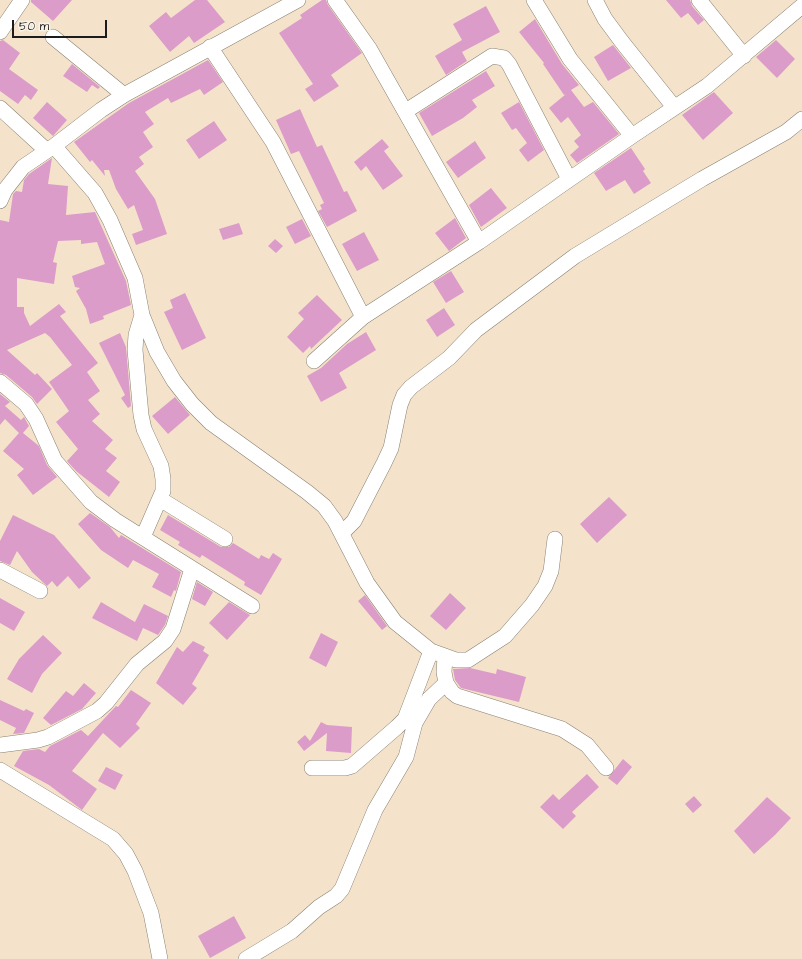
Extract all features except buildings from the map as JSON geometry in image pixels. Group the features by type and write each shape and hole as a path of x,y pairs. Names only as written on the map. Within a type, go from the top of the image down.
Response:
{"street":[{"path":"0,32 21,0"},
{"path":"2,193 23,167 124,95 298,0"},
{"path":"335,0 369,48 479,242"},
{"path":"534,0 570,59 632,136"},
{"path":"595,0 605,19 674,107"},
{"path":"699,0 744,56"},
{"path":"314,361 363,316 479,242 674,107 708,86 802,6"},
{"path":"53,37 124,95"},
{"path":"210,47 274,142 363,316"},
{"path":"406,111 492,56 504,58 509,64 570,178"},
{"path":"0,108 50,148 95,193 110,220 134,278 142,315 157,352 174,382 192,404 211,423 307,492 324,506 342,533 367,583 395,622 431,650 445,657 456,660 468,660 505,636 545,586 551,571 555,539"},
{"path":"342,533 354,520 384,463 391,448 400,405 404,395 411,387 450,358 476,330 575,256 702,179 786,132 802,119"},
{"path":"142,315 136,335 137,386 144,429 161,466 163,491 143,538"},
{"path":"0,382 26,404 36,419 55,461 91,502 115,520 252,606"},
{"path":"160,499 225,539"},
{"path":"0,745 38,740 48,737 97,711 106,703 138,664 165,641 173,629 192,569"},
{"path":"0,570 40,591"},
{"path":"312,768 345,768 352,766 397,727 405,719 431,650"},
{"path":"445,657 444,672 446,683 452,692 457,696 562,729 587,745 606,768"},
{"path":"246,959 292,931 319,907 336,896 342,889 375,810 406,757 415,723 429,699 446,683"},
{"path":"0,770 113,839 126,854 135,872 150,913 160,959"}]}
